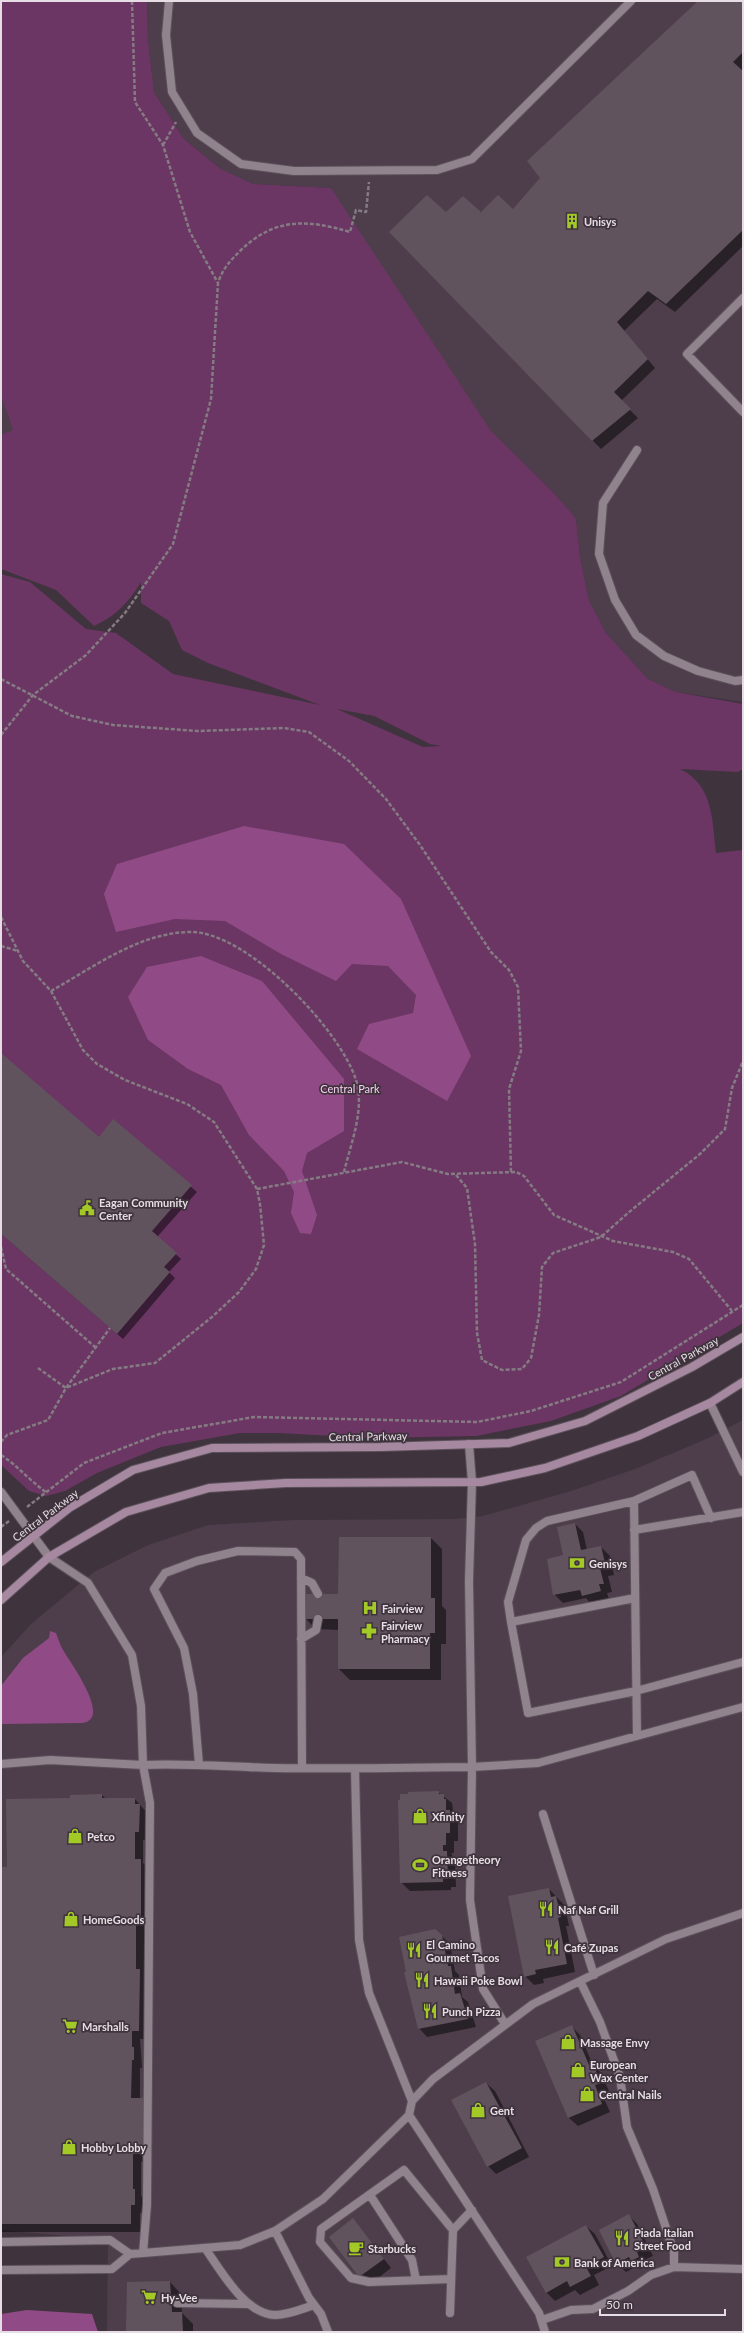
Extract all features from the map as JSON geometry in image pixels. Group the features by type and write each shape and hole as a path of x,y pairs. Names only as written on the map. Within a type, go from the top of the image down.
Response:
{"street":[{"name":"Central Parkway","path":"1,1562 69,1508 133,1470 212,1448 381,1447 509,1443 585,1421 692,1367 743,1337"},
{"path":"1,1600 50,1557 126,1512 209,1488 286,1483 472,1482 545,1468 638,1436 710,1403 743,1382"}],"lane":[{"path":"169,1 166,35 172,92 197,133 241,164 294,171 436,170 472,159 631,1"},
{"path":"743,298 687,354 743,412"},
{"path":"637,450 603,504 599,554 615,600 636,634 664,656 698,671 735,681 743,680"},
{"path":"710,1403 743,1472"},
{"path":"469,1444 472,1482 469,1581 472,1767 470,1900 483,1989 505,2024"},
{"path":"710,1518 692,1474 634,1502 547,1521 536,1528 526,1540 508,1602 528,1713 636,1691 743,1662"},
{"path":"1,1492 50,1557 88,1582 132,1655 141,1706 143,1765 150,1803 147,2205 143,2253"},
{"path":"634,1502 637,1736"},
{"path":"634,1530 743,1512"},
{"path":"199,1764 194,1694 184,1648 154,1590 165,1573 197,1561 238,1551 295,1552 301,1559 302,1768"},
{"path":"301,1578 312,1583 318,1594"},
{"path":"511,1622 635,1598"},
{"path":"301,1639 316,1630 318,1619"},
{"path":"1,1764 50,1760 143,1765 199,1764 355,1769 472,1767 538,1763 743,1707"},
{"path":"355,1769 359,1940 369,1993 412,2101"},
{"path":"543,1814 594,1975"},
{"path":"1,2270 112,2269 130,2254 240,2245 275,2231 323,2199 409,2115 412,2101 432,2079 533,2004 666,1939 743,1913"},
{"path":"580,1981 600,2022 620,2076 627,2127 658,2202 674,2252 674,2267"},
{"path":"409,2115 539,2313 545,2332"},
{"path":"451,2279 369,2282 351,2278 320,2242 321,2229 404,2170 453,2230"},
{"path":"370,2195 412,2260 416,2280"},
{"path":"450,2313 453,2230 472,2210"},
{"path":"275,2231 314,2305 321,2314 328,2332"},
{"path":"1,2242 110,2240 130,2254"},
{"path":"205,2248 247,2304 263,2313 276,2315 314,2305"},
{"path":"542,2320 571,2310 593,2309 628,2291 651,2275 674,2267 743,2269"},
{"path":"177,2303 247,2304"}],"path":[{"path":"132,1 135,102 163,145 190,232 218,283"},
{"path":"163,145 179,116"},
{"path":"1,735 33,695 86,654 124,613 173,544 212,399 218,283 224,266 249,242 273,227 302,222 326,225 350,232 356,210 366,212 368,182"},
{"path":"1,678 72,716 114,724 198,731 284,728 309,732 349,761 386,799 420,845 491,952 509,970 518,988 521,1051 509,1089 511,1172"},
{"path":"1,917 23,961 51,991 83,1050 98,1064 125,1080 187,1104 214,1122 257,1189 264,1245 256,1269 239,1292 212,1317 155,1363 114,1369 66,1388"},
{"path":"51,991 138,942 175,933 192,932 217,936 246,952 284,982 326,1028 345,1055 356,1080 359,1107 344,1172"},
{"path":"1,946 18,951"},
{"path":"456,1175 467,1188 474,1237 477,1333 482,1360 502,1370 522,1369 531,1358 539,1315 542,1267 553,1253 602,1237 628,1213 700,1154 725,1129 732,1088 743,1061"},
{"path":"257,1189 402,1162 425,1170 456,1175 511,1172 524,1176 554,1216 613,1241 673,1252 689,1259 732,1311"},
{"path":"1,1247 6,1269 95,1347"},
{"path":"1,1527 84,1463 162,1433 254,1417 477,1422 531,1411 621,1382 743,1305"},
{"path":"1,1442 7,1435 48,1420 66,1388 110,1328"},
{"path":"38,1368 66,1388"},
{"path":"1,1455 14,1464 34,1484 46,1493"}],"shaded area":[{"path":"147,1 743,1 743,702 676,692 648,679 606,633 589,602 580,557 576,518 550,489 491,431 354,248 331,188 253,184 224,171 184,139 154,92 148,39"},
{"path":"1,396 13,430 1,436"},
{"path":"244,826 344,844 401,899 471,1056 447,1101 357,1049 369,1024 413,1013 416,995 388,966 352,964 336,981 281,954 225,921 175,919 116,932 104,894 117,864"},
{"path":"201,956 262,981 344,1079 344,1131 307,1153 302,1171 317,1215 311,1234 300,1233 291,1213 294,1192 284,1171 249,1135 221,1085 188,1069 148,1040 128,997 147,967"},
{"path":"743,1420 743,2332 107,2332 108,2240 1,2230 1,1657 32,1623 94,1572 148,1545 208,1525 295,1520 455,1519 483,1516 571,1491 635,1469 706,1439"},
{"path":"50,1631 56,1633 62,1648 87,1690 93,1712 90,1719 82,1723 1,1724 1,1686 23,1658 49,1638"},
{"path":"27,2310 92,2314 98,2332 1,2332 1,2314"}],"green space":[{"name":"Central Park","path":"1,1 147,1 148,39 154,92 184,139 221,169 253,184 331,188 491,431 550,489 576,518 580,557 589,601 606,633 648,679 676,692 743,704 743,769 738,772 680,769 691,776 699,784 705,794 712,817 716,853 743,850 743,1323 621,1396 551,1421 476,1436 371,1438 278,1433 240,1433 161,1447 97,1473 65,1491 46,1496 29,1491 1,1465 1,574 30,582 86,629 116,633 173,674 320,705 208,663 182,650 169,621 141,603 141,582 132,596 121,608 109,618 94,626 56,590 1,569 1,435 13,430 1,396","holes":["337,709 374,716 430,744 441,746 423,747"]}],"building":[{"name":"Unisys","path":"698,1 743,2 743,52 733,62 743,71 743,230 666,304 648,291 617,322 648,359 614,392 631,409 592,441 389,232 427,195 446,212 463,196 481,212 498,195 513,209 540,178 527,161"},
{"name":"Eagan Community Center","path":"1,1053 99,1137 113,1119 192,1185 152,1231 177,1253 164,1267 170,1272 117,1334 1,1234"},
{"name":"Genisys","path":"575,1523 581,1550 601,1546 606,1567 600,1568 604,1584 599,1584 601,1591 582,1596 580,1590 553,1595 547,1559 563,1555 557,1527"},
{"name":"Fairview","path":"339,1537 431,1537 431,1598 435,1598 435,1633 430,1633 430,1669 338,1669 338,1619 304,1619 304,1594 338,1594"},
{"path":"439,1791 439,1794 444,1794 444,1799 446,1799 446,1810 450,1810 450,1833 446,1833 446,1845 443,1845 443,1851 447,1851 448,1879 443,1879 443,1882 400,1883 398,1800 400,1800 400,1794 408,1794 408,1792"},
{"path":"102,1794 102,1798 135,1798 135,1804 140,1804 139,1832 135,1832 135,1859 141,1859 141,1917 136,1917 136,1969 140,1969 139,2031 132,2031 134,2060 132,2060 131,2098 144,2098 144,2154 133,2154 133,2189 135,2189 135,2205 131,2205 131,2224 1,2224 1,1867 7,1867 6,1799 70,1798 70,1795"},
{"path":"549,1888 551,1897 556,1896 561,1917 558,1918 567,1964 535,1970 536,1974 524,1977 508,1896"},
{"path":"435,1929 442,1935 448,1966 451,1966 455,1994 460,1993 468,2019 418,2029 404,1972 406,1972 399,1937"},
{"path":"572,2025 589,2065 593,2064 601,2083 595,2085 602,2104 568,2118 535,2041"},
{"path":"486,2082 522,2148 487,2167 451,2100"},
{"name":"Piada Italian Street Food","path":"629,2214 646,2247 637,2252 639,2257 631,2261 629,2257 616,2264 599,2230"},
{"name":"Starbucks","path":"353,2218 384,2259 359,2277 329,2237"},
{"name":"Bank of America","path":"586,2225 604,2257 586,2267 591,2276 570,2287 567,2281 546,2293 526,2257"},
{"name":"Hy-Vee","path":"170,2281 172,2312 182,2312 183,2332 126,2332 127,2282"}],"place":[{"name":"Unisys","path":"572,221"},
{"name":"Eagan Community Center","path":"87,1208"},
{"name":"Genisys","path":"577,1563"},
{"name":"Fairview","path":"370,1608"},
{"name":"Fairview Pharmacy","path":"369,1631"},
{"name":"Xfinity","path":"420,1816"},
{"name":"Petco","path":"75,1836"},
{"name":"Orangetheory Fitness","path":"420,1865"},
{"name":"Naf Naf Grill","path":"546,1909"},
{"name":"HomeGoods","path":"71,1919"},
{"name":"Café Zupas","path":"552,1947"},
{"name":"El Camino Gourmet Tacos","path":"414,1950"},
{"name":"Hawaii Poke Bowl","path":"422,1980"},
{"name":"Punch Pizza","path":"430,2011"},
{"name":"Marshalls","path":"70,2026"},
{"name":"Massage Envy","path":"568,2042"},
{"name":"European Wax Center","path":"578,2070"},
{"name":"Central Nails","path":"587,2094"},
{"name":"Gent","path":"478,2110"},
{"name":"Hobby Lobby","path":"69,2147"},
{"name":"Piada Italian Street Food","path":"622,2238"},
{"name":"Starbucks","path":"356,2248"},
{"name":"Bank of America","path":"562,2262"},
{"name":"Hy-Vee","path":"149,2297"}]}
